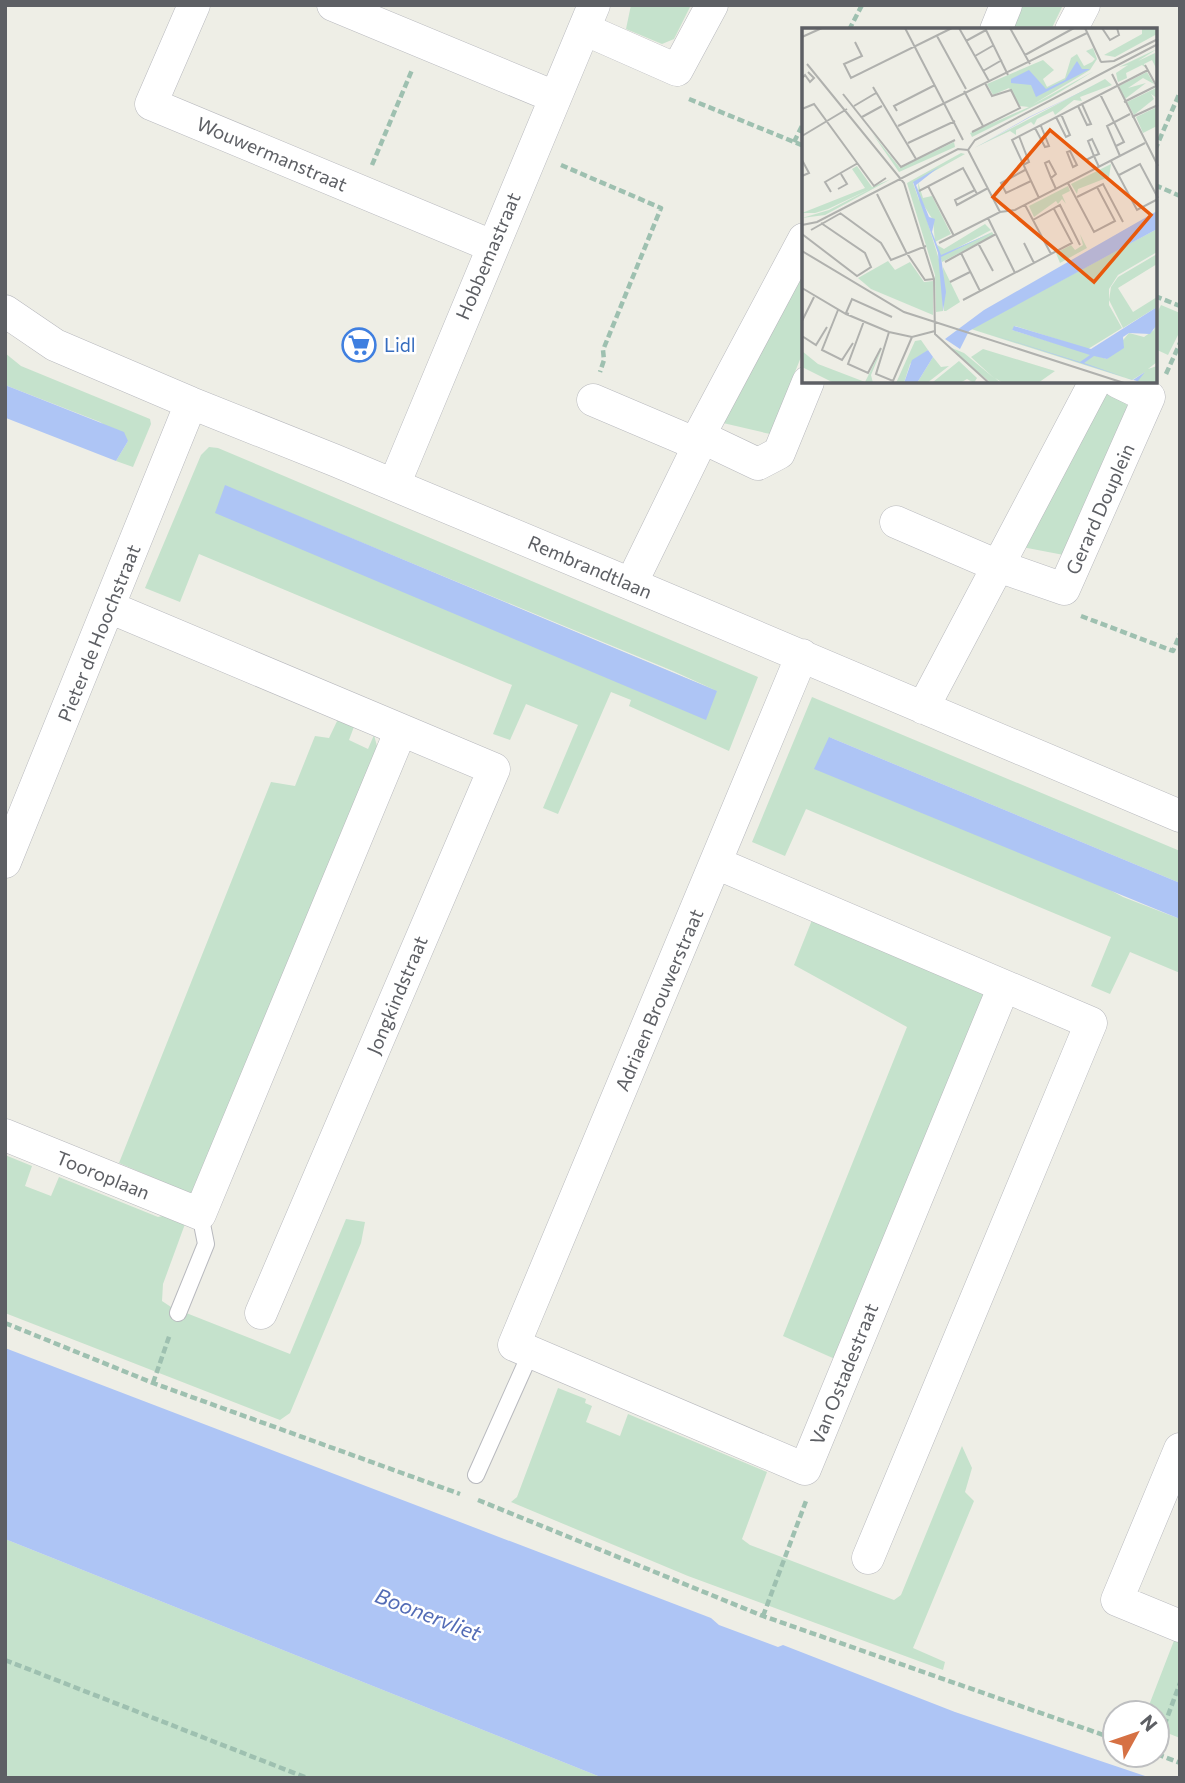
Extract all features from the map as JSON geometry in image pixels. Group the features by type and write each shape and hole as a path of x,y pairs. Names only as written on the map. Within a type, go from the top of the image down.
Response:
{"street":[{"name":"Wouwermanstraat","path":"194,5 151,104 492,246"},
{"path":"333,5 555,97"},
{"path":"677,69 712,5"},
{"path":"997,28 1006,5"},
{"path":"1072,28 1084,5"},
{"name":"Hobbemastraat","path":"394,485 589,17 677,69"},
{"path":"631,584 699,441 802,241"},
{"name":"Rembrandtlaan","path":"5,311 55,345 802,655 1180,816"},
{"path":"593,400 758,464 779,453 808,383"},
{"path":"923,708 1094,383"},
{"name":"Gerard Douplein","path":"896,522 998,566 1064,589 1149,397 1120,383"},
{"name":"Pieter de Hoochstraat","path":"5,862 191,403"},
{"name":"Jongkindstraat","path":"109,607 494,769 261,1313"},
{"name":"Adriaen Brouwerstraat","path":"522,1348 802,655"},
{"path":"200,1214 401,730"},
{"path":"716,863 1091,1023 868,1558"},
{"name":"Van Ostadestraat","path":"522,1348 805,1469 1004,986"},
{"name":"Tooroplaan","path":"5,1135 200,1214"},
{"path":"1180,1449 1117,1600 1180,1626"}],"lane":[{"path":"178,1312 206,1244 200,1214"},
{"path":"476,1475 522,1348"}],"path":[{"path":"850,28 862,5"},
{"path":"360,191 424,43"},
{"path":"677,69 680,96 802,146"},
{"path":"1157,145 1180,93"},
{"path":"794,142 802,124"},
{"path":"556,163 661,208 603,350 604,360 593,400"},
{"path":"1157,186 1180,196"},
{"path":"1157,297 1180,306"},
{"path":"1064,589 1063,608 1172,652 1180,634"},
{"path":"153,1382 178,1312"},
{"path":"5,1323 153,1382 495,1506 763,1616 1101,1734"},
{"path":"763,1616 807,1497 805,1469"},
{"path":"5,1660 307,1778"},
{"path":"1171,1707 1180,1683"}],"green space":[{"path":"631,5 691,5 674,39 662,44 626,29"},
{"path":"1023,5 1063,5 1052,28 1014,28"},
{"path":"802,270 802,354 770,434 723,423"},
{"path":"1161,305 1180,313 1180,331 1168,355 1157,350 1157,313"},
{"path":"5,353 21,366 150,419 151,424 133,467 116,461 128,441 100,422 5,385"},
{"path":"1117,394 1124,398 1128,408 1069,556 1022,547 1099,398"},
{"path":"209,447 218,448 758,677 729,751 629,706 631,700 611,692 558,814 543,808 578,725 526,704 510,740 493,734 512,685 199,554 180,602 145,588 201,455","holes":["225,486 673,671 717,691"]},
{"path":"812,697 1180,851 1180,883 829,737 1123,897 1180,919 1180,973 1130,952 1110,994 1091,986 1111,937 806,809 785,856 752,842"},
{"path":"339,717 355,724 349,740 368,749 374,735 378,750 191,1194 119,1163 271,782 295,786 315,736 329,738"},
{"path":"812,920 992,991 835,1359 783,1336 907,1027 794,965"},
{"path":"5,1155 32,1166 25,1186 51,1196 59,1177 158,1217 171,1214 185,1224 163,1284 162,1301 171,1307 290,1354 346,1219 365,1222 361,1243 290,1413 280,1420 5,1313"},
{"path":"558,1388 586,1399 585,1403 592,1406 586,1422 620,1436 628,1414 767,1472 742,1539 750,1545 894,1600 901,1595 962,1446 972,1468 965,1492 974,1501 913,1648 945,1662 943,1670 688,1576 511,1502 517,1497"},
{"path":"5,1539 603,1778 5,1778"},
{"path":"1175,1638 1180,1640 1180,1738 1171,1734 1171,1699 1151,1699"}],"water":[{"path":"5,385 124,432 128,441 116,461 5,419"},
{"path":"225,485 717,691 706,720 215,513"},
{"path":"829,737 1180,883 1180,919 814,769"},
{"name":"Boonervliet","path":"5,1348 711,1618 719,1625 778,1647 783,1645 955,1712 1101,1761 1101,1769 1124,1769 1151,1778 603,1778 5,1539"}],"place":[{"name":"Lidl","path":"359,345"}]}
